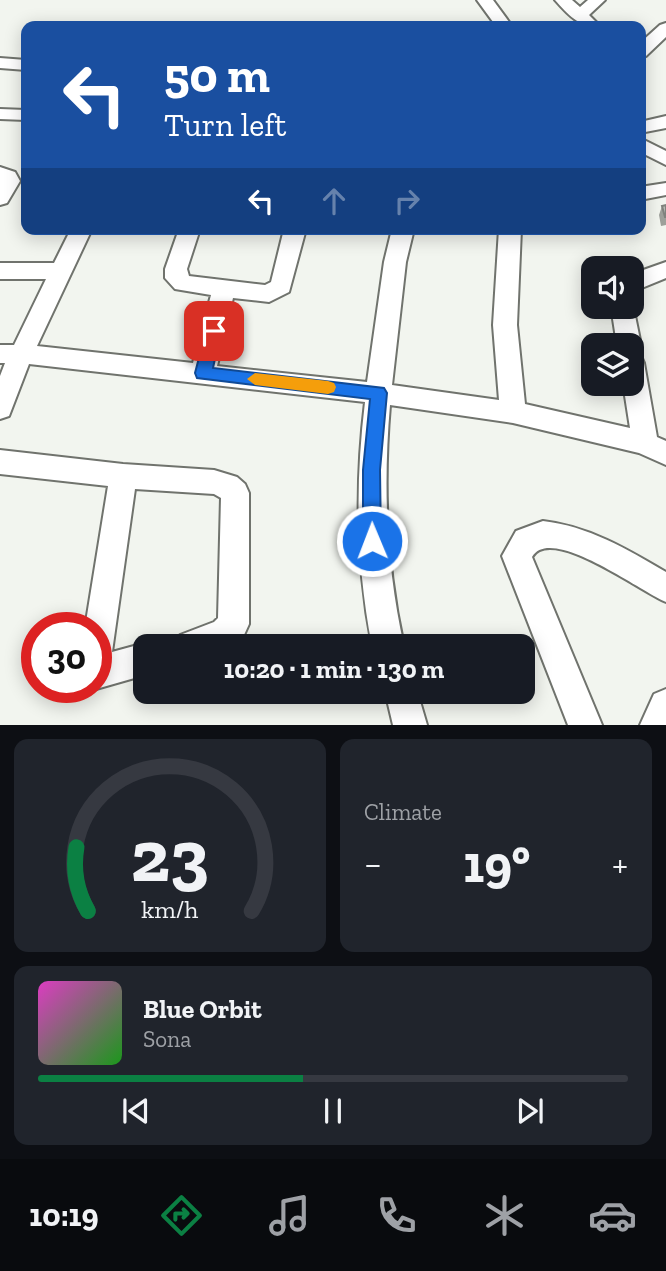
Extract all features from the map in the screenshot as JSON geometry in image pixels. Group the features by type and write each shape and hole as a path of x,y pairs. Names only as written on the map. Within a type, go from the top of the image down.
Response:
{"street":[{"path":"485,0 500,21"},
{"path":"563,0 586,21"},
{"path":"578,16 597,0"},
{"path":"646,46 666,28"},
{"path":"646,52 666,58"},
{"path":"0,63 21,65"},
{"path":"0,114 21,115"},
{"path":"646,127 666,122"},
{"path":"646,147 666,159"},
{"path":"0,173 8,176 10,181 0,198"},
{"path":"646,193 666,189"},
{"path":"0,409 11,354 62,271 79,235"},
{"path":"188,235 176,269 176,278 183,283 270,294 281,286 294,235"},
{"path":"385,634 379,608 372,541 371,470 395,262 402,235"},
{"path":"510,235 505,325 513,412"},
{"path":"644,277 666,270"},
{"path":"0,271 62,271"},
{"path":"203,373 224,289"},
{"path":"11,354 378,393 513,412 655,449 641,396"},
{"path":"0,462 123,476 214,482 235,493 233,624 224,634"},
{"path":"103,612 123,476"},
{"path":"585,725 517,556 521,544 540,533 570,536 666,588"},
{"path":"112,668 133,662"},
{"path":"404,704 410,725"},
{"path":"657,725 666,706"}],"slow traffic":[{"path":"255,379 328,387"}],"route":[{"path":"214,331 203,373 378,393 371,470 372,541"}]}
